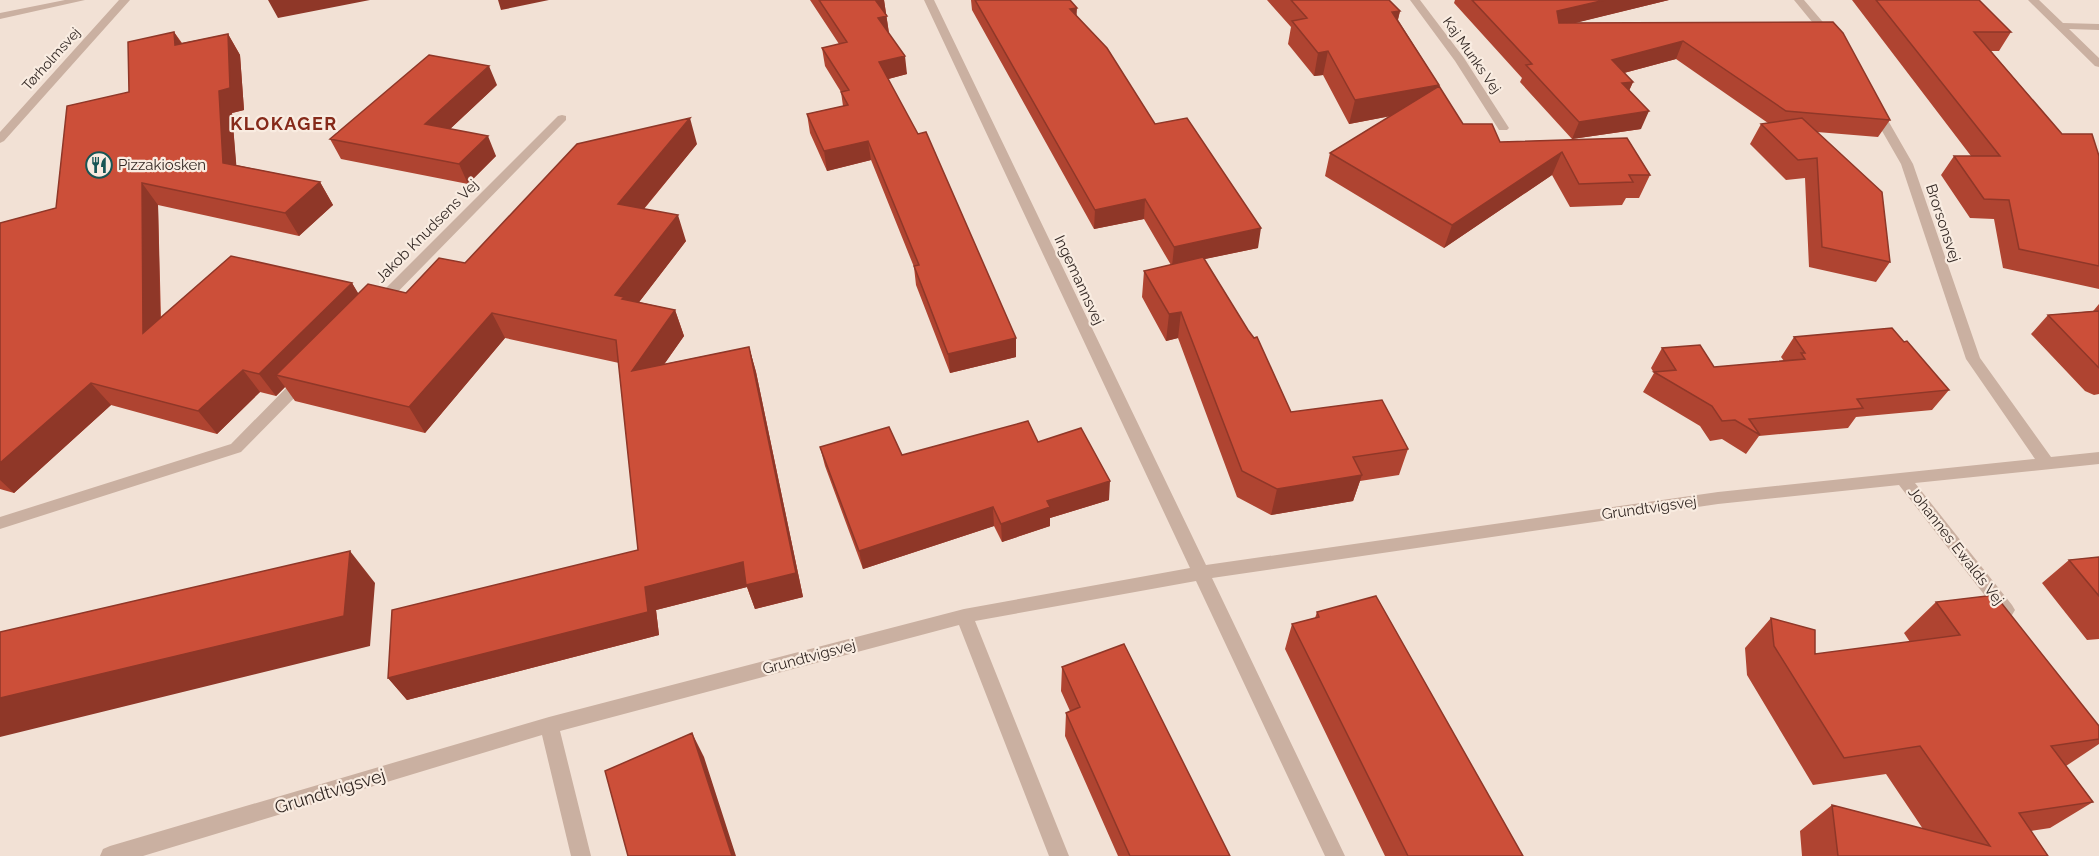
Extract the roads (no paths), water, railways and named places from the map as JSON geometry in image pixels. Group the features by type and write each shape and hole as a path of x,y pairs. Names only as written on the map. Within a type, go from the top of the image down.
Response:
{"street":[{"path":"0,16 80,0"},
{"name":"Tørholmsvej","path":"0,138 125,0"},
{"name":"Ingemannsvej","path":"929,0 1200,573"},
{"name":"Kaj Munks Vej","path":"1415,0 1460,60 1503,128"},
{"path":"1799,0 1836,43"},
{"path":"2033,0 2099,64"},
{"path":"2060,26 2099,27"},
{"name":"Brorsonsvej","path":"1866,93 1907,164 1973,359 2045,461"},
{"name":"Jakob Knudsens Vej","path":"369,313 562,118"},
{"path":"0,523 236,448 311,372"},
{"name":"Grundtvigsvej","path":"110,856 549,725 964,616 1200,573 1718,498 2045,461 2099,458"},
{"name":"Johannes Ewalds Vej","path":"1902,478 2019,626"},
{"path":"1200,573 1335,856"},
{"path":"964,616 1059,856"},
{"path":"549,725 581,856"}],"place":[{"name":"Pizzakiosken","path":"99,165"}],"district":[{"name":"KLOKAGER","path":"284,123"}]}
